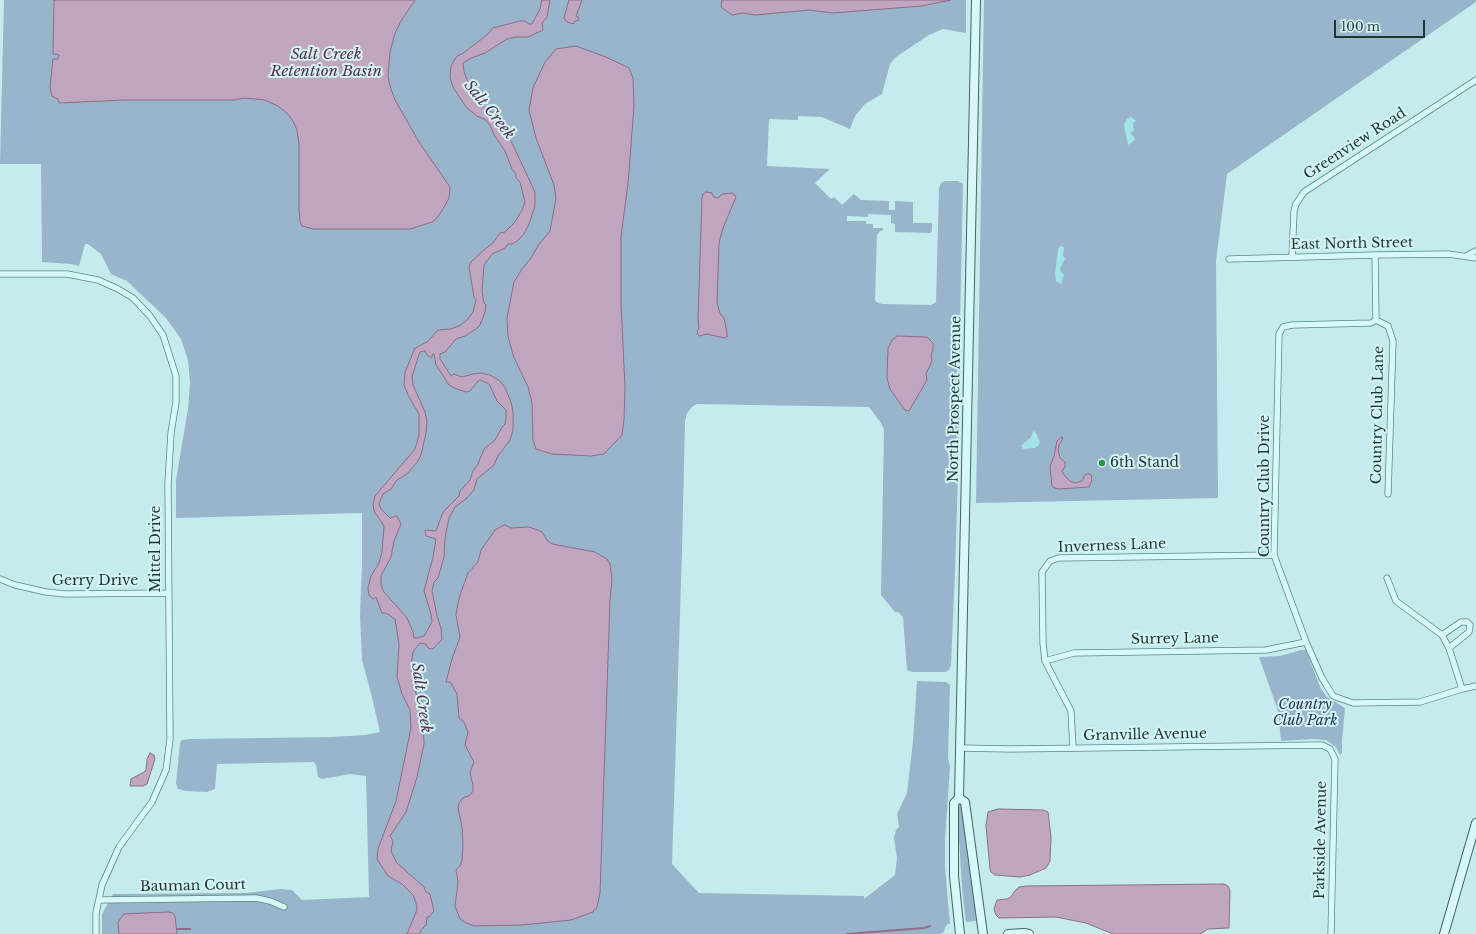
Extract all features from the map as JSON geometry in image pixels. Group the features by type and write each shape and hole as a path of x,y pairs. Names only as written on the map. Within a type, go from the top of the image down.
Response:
{"main road":[{"name":"North Prospect Avenue","path":"960,798 976,0"},
{"name":"North Prospect Avenue","path":"960,798 954,803 953,837 955,890 960,934"},
{"name":"North Prospect Avenue","path":"960,798 965,802 983,934"},
{"path":"1444,934 1476,823"},
{"path":"1008,934 1028,934"}],"street":[{"name":"Greenview Road","path":"1292,257 1294,211 1296,204 1304,192 1476,80"},
{"path":"1466,256 1476,251"},
{"name":"East North Street","path":"1229,259 1448,254 1476,258"},
{"path":"1374,255 1376,320"},
{"name":"Mittel Drive","path":"0,274 57,273 83,276 103,281 133,298 150,316 163,335 171,356 176,381 176,402 171,433 168,484 170,738 166,770 152,802 114,855 102,885 96,913 96,934"},
{"name":"Country Club Lane","path":"1376,320 1388,326 1393,341 1388,494"},
{"name":"Country Club Drive","path":"1376,320 1371,323 1292,325 1283,327 1279,334 1274,555 1306,642 1322,678 1333,696 1353,703 1420,702 1476,686"},
{"name":"Inverness Lane","path":"1073,748 1071,711 1045,661 1042,572 1050,561 1058,558 1274,555"},
{"path":"1387,578 1391,592 1396,601 1442,635 1449,648 1462,689"},
{"name":"Gerry Drive","path":"0,579 31,589 65,594 168,593"},
{"path":"1442,635 1461,622 1467,622 1470,625 1469,632 1449,648"},
{"name":"Surrey Lane","path":"1045,661 1074,653 1266,650 1306,642"},
{"name":"Granville Avenue","path":"960,748 1322,745 1330,749"},
{"name":"Parkside Avenue","path":"1330,749 1335,759 1331,934"},
{"name":"Bauman Court","path":"99,900 256,898 270,901 284,907"}],"green space":[{"path":"4,0 966,0 966,33 943,29 929,35 896,57 890,64 882,94 865,104 855,116 850,129 822,117 798,116 798,120 769,119 767,166 830,169 815,183 831,199 834,197 842,205 854,194 861,200 889,201 889,210 895,210 895,201 913,202 913,223 932,223 932,231 930,233 895,232 895,224 891,223 891,215 868,214 868,217 847,216 847,221 866,221 866,224 873,224 873,228 883,228 883,230 877,235 875,299 876,302 882,304 931,305 936,302 939,188 941,183 945,181 958,181 963,184 960,409 951,665 949,670 946,672 912,672 907,670 903,617 898,612 895,612 881,595 884,429 869,407 697,404 692,407 687,413 685,421 672,864 699,893 864,896 864,899 895,875 897,858 894,838 896,830 899,827 897,814 907,793 913,741 917,681 946,682 950,685 948,758 950,767 945,840 945,868 950,924 947,924 943,933 102,934 102,914 113,894 246,893 281,889 292,890 302,900 369,897 366,776 350,774 322,779 318,777 314,762 217,764 215,789 207,792 186,791 178,789 176,783 180,743 182,740 332,737 365,735 380,732 362,660 360,615 362,513 176,518 176,480 188,409 190,383 188,360 181,339 166,318 127,281 111,274 101,254 88,244 85,244 79,266 42,262 41,164 0,164"},
{"path":"984,0 1476,0 1476,2 1227,174 1216,261 1218,498 976,503"},
{"name":"Country Club Park","path":"1306,650 1321,689 1327,697 1345,708 1342,753 1340,755 1336,747 1326,740 1314,739 1281,741 1278,711 1259,657 1280,656"},
{"path":"957,805 962,805 976,921 966,922 962,888"}],"sand":[{"path":"1131,117 1136,121 1133,123 1134,131 1131,132 1131,135 1133,135 1135,140 1128,145 1124,125 1127,119"},
{"path":"1060,246 1064,247 1063,255 1065,259 1060,268 1064,275 1061,284 1056,281 1055,274 1058,249"},
{"path":"1035,431 1040,442 1039,445 1035,448 1023,449 1021,446"}],"water":[{"name":"Salt Creek Retention Basin","path":"54,0 415,0 395,33 390,52 388,76 395,100 419,142 450,187 449,198 436,219 432,222 410,229 313,229 302,226 299,208 299,144 297,130 287,113 278,106 265,100 244,98 234,100 124,100 59,103 58,99 52,96 50,88 53,59 58,59 59,55 53,54"},
{"path":"542,0 550,0 547,17 542,23 543,30 528,37 515,37 507,39 485,53 471,58 463,63 464,72 469,85 478,101 482,102 485,110 492,112 503,124 535,192 535,206 524,234 517,241 512,244 508,244 505,248 492,254 484,265 482,291 484,303 486,305 480,325 465,336 456,339 445,352 440,354 440,359 451,376 454,374 462,377 481,373 490,375 500,381 511,402 513,412 513,430 510,440 498,456 494,465 477,479 474,490 467,498 455,507 449,518 445,538 444,557 438,578 434,582 432,591 441,628 442,639 432,649 428,648 426,644 420,643 413,652 411,666 413,683 423,717 424,744 417,777 406,812 390,836 393,841 391,851 397,863 424,887 426,892 430,894 434,911 429,917 427,917 426,925 421,930 420,934 407,934 417,910 413,895 402,884 388,876 377,859 378,849 396,801 411,728 410,710 402,694 397,677 399,644 395,619 386,613 382,613 376,597 373,599 369,595 368,588 371,576 379,563 382,552 384,526 374,511 373,504 375,496 415,449 419,435 419,414 404,385 405,372 415,348 427,342 438,330 451,329 459,326 467,320 473,312 476,300 474,297 469,267 471,262 493,243 500,233 505,232 515,222 525,202 520,182 516,178 516,174 512,169 505,151 494,135 491,127 486,120 477,116 466,107 453,87 450,77 451,66 457,56 462,54 487,35 493,28 520,21 525,21 532,24 540,9","holes":["425,351 427,355 432,358 432,355 434,354 436,365 448,384 454,388 466,392 470,391 480,380 489,384 497,401 506,410 506,419 505,424 495,440 484,449 470,480 460,491 459,496 443,512 436,531 425,530 426,536 436,539 424,591 432,622 424,636 414,638 407,618 384,592 381,586 381,576 391,557 394,541 401,524 397,516 390,518 381,509 379,504 383,494 391,489 397,480 407,474 421,455 427,421 425,412 413,385 412,376 420,352"]},
{"path":"569,0 582,0 576,16 579,20 575,21 573,24 567,22 564,18"},
{"path":"722,0 951,0 921,6 833,13 809,10 755,15 743,13 732,15 721,7"},
{"path":"576,46 606,57 629,68 633,78 634,106 628,184 621,236 621,305 625,387 624,420 622,435 604,454 591,456 552,454 536,449 533,440 532,403 528,387 513,355 508,336 507,318 514,282 539,244 550,231 556,198 554,185 536,138 529,110 533,88 545,62 556,49"},
{"path":"706,192 712,193 714,197 718,198 722,194 733,193 736,197 723,228 719,243 717,303 720,313 724,318 727,333 727,337 725,338 706,334 700,336 698,335 697,331 699,329 698,319 702,198 703,194"},
{"path":"897,336 927,337 933,343 931,355 932,361 926,374 927,380 909,411 905,410 890,389 887,378 888,348 892,340"},
{"path":"1062,437 1063,439 1058,450 1060,458 1065,462 1065,467 1062,471 1064,475 1070,481 1075,483 1082,481 1088,473 1091,475 1092,480 1089,487 1059,489 1052,486 1050,466 1057,441"},
{"path":"505,525 511,528 529,527 535,529 542,532 547,540 552,544 595,552 607,559 610,564 612,579 600,893 597,907 593,912 571,920 522,925 474,926 460,919 455,906 458,882 456,870 460,866 462,860 463,846 462,827 458,808 459,803 463,798 470,795 473,791 470,773 474,762 465,745 468,732 464,722 459,718 457,694 450,682 446,682 460,637 456,615 460,595 468,573 478,562 481,550 495,530"},
{"path":"150,753 154,755 155,759 147,784 143,786 130,786 131,779 146,770 147,759"},
{"path":"998,809 1043,810 1048,812 1051,837 1050,861 1046,868 1030,875 1020,877 995,875 991,872 986,826 988,812"},
{"path":"1224,884 1228,886 1230,890 1229,928 1208,929 1200,934 1113,934 1086,923 1056,917 999,918 994,909 997,900 1007,899 1011,897 1019,887 1026,886"},
{"path":"173,913 175,916 177,934 119,934 118,922 124,914"}],"waterway":[{"path":"847,934 924,928 930,926"},
{"path":"177,929 190,929"}],"place":[{"name":"6th Stand","path":"1102,463"}],"water label":[{"name":"Salt Creek","path":"489,110"},
{"name":"Salt Creek","path":"421,698"}]}
